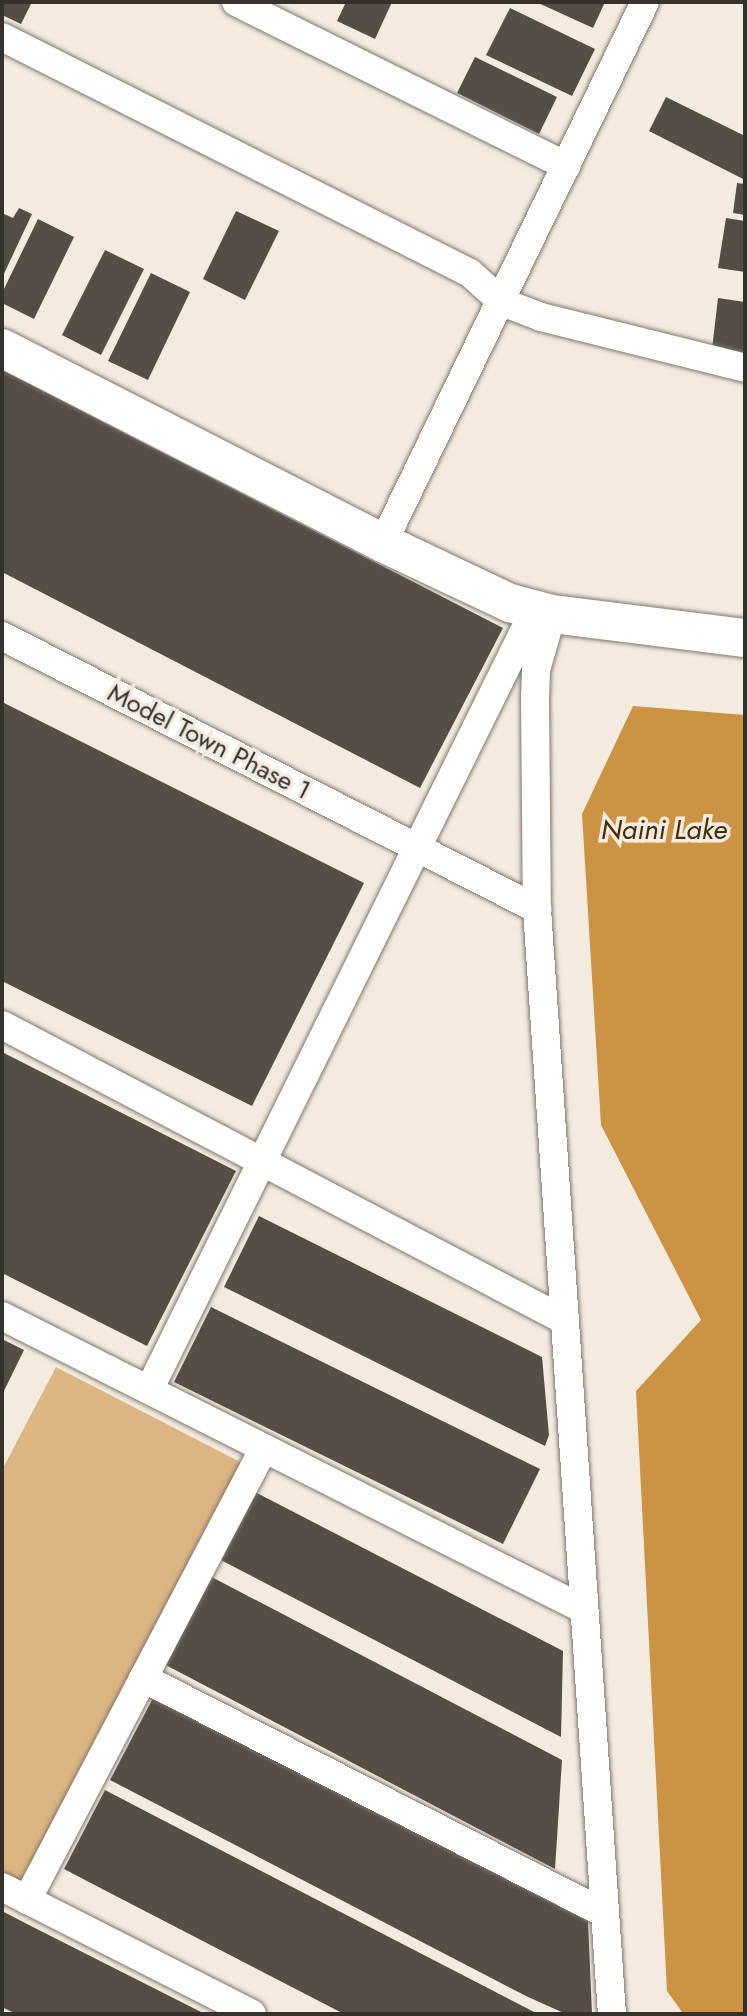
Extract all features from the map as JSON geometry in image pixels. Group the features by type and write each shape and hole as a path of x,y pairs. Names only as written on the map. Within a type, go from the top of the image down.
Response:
{"street":[{"path":"236,2 566,166"},
{"path":"383,543 645,2"},
{"path":"2,37 470,273 502,302 541,317 745,368"},
{"path":"2,348 383,543 510,603 543,612 745,638"},
{"path":"149,1390 417,848 543,612"},
{"path":"543,612 535,696 537,909 602,1912 612,2014"},
{"name":"Model Town Phase 1","path":"2,636 537,909"},
{"path":"2,1025 564,1320"},
{"path":"2,1315 583,1609"},
{"path":"27,1900 264,1448"},
{"path":"143,1678 602,1912"},
{"path":"2,1887 252,2014"}],"shaded area":[{"path":"56,1367 242,1463 23,1883 2,1872 2,1470"}],"water":[{"name":"Naini Lake","path":"633,706 745,715 745,2014 682,2012 667,1991 636,1391 701,1320 601,1125 582,814"}],"building":[{"path":"2,2 32,2 21,24 2,15"},
{"path":"346,2 392,2 375,39 337,21"},
{"path":"536,2 605,2 593,28"},
{"path":"510,8 595,49 572,96 486,55"},
{"path":"475,57 557,97 539,134 457,93"},
{"path":"666,97 745,136 745,180 649,131"},
{"path":"737,183 745,184 745,215 733,213"},
{"path":"19,208 32,214 2,278 2,213 13,218"},
{"path":"236,211 279,231 245,300 203,279"},
{"path":"726,218 745,221 745,272 718,268"},
{"path":"38,219 74,237 34,319 2,303 2,293"},
{"path":"105,250 144,269 101,355 62,335"},
{"path":"151,273 190,292 148,380 108,361"},
{"path":"718,298 745,302 745,362 711,358"},
{"path":"2,370 503,628 420,788 2,572"},
{"path":"2,702 364,883 252,1106 2,981"},
{"path":"2,1052 236,1171 147,1346 2,1273"},
{"path":"259,1216 542,1357 549,1435 545,1446 224,1287"},
{"path":"211,1307 540,1469 503,1544 174,1382"},
{"path":"2,1339 24,1350 2,1395"},
{"path":"251,1490 563,1651 561,1737 215,1557"},
{"path":"204,1573 562,1760 555,1869 158,1661"},
{"path":"153,1698 588,1921 592,2014 566,2014 526,1996 110,1780"},
{"path":"105,1790 538,2014 344,2014 110,1893 64,1869"},
{"path":"2,1911 205,2014 16,2014 2,2007"}]}
